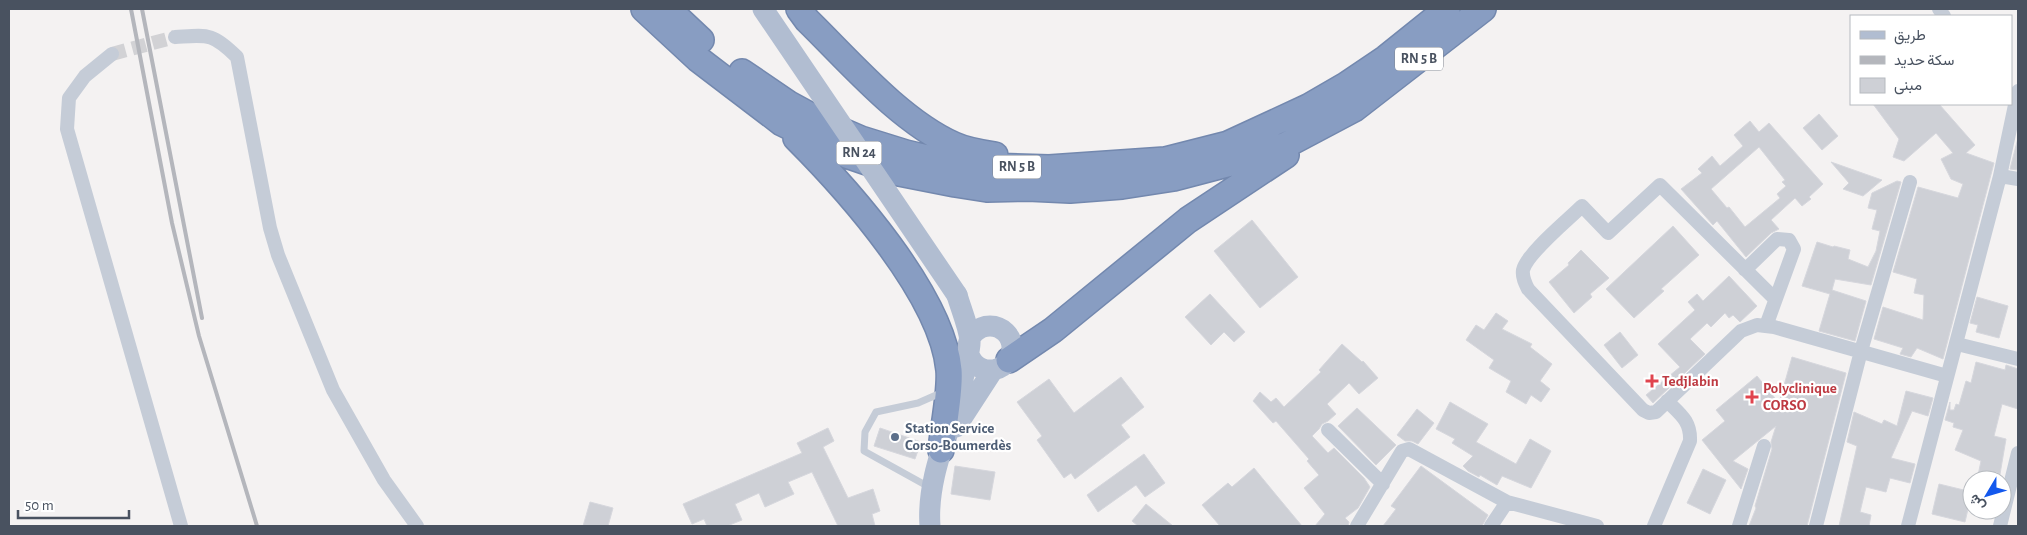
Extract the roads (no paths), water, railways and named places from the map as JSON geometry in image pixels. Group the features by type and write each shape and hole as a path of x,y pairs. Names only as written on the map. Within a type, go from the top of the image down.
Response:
{"highway":[{"name":"RN 5 B","path":"644,9 698,59 782,123 849,156 900,173 987,189 1070,190 1122,186 1174,178 1235,162 1286,145 1354,109 1484,9"},
{"name":"RN 5 B","path":"668,9 708,47 761,87 824,123 861,139 906,154 956,165 1049,168 1165,160 1228,144 1308,107 1346,85 1386,58 1447,9"},
{"path":"799,9 807,20 882,94 936,136 956,146 978,153 1008,156 1165,160"},
{"path":"1001,365 1053,330 1188,220 1354,109"},
{"path":"782,123 851,198 900,262 924,298 944,343 949,371 955,387 941,450"}],"main road":[{"name":"RN 24","path":"763,9 957,295"},
{"path":"930,526 929,506 941,450 1001,365 1012,345 1004,332 957,295"},
{"path":"957,295 970,340 970,356 982,368 1001,365"},
{"path":"955,387 970,340 976,331 983,327 998,328 1004,332"}],"street":[{"path":"175,37 207,35 224,44 237,56 270,228 278,255 333,390 379,472 418,526"},
{"path":"112,54 85,76 69,98 67,129 181,526"},
{"path":"2012,105 2018,91"},
{"path":"1908,526 2000,176 2011,107"},
{"path":"2000,176 2018,179"},
{"path":"1816,526 1861,352 1910,182"},
{"path":"1775,299 1660,185 1608,233 1582,206 1528,258 1523,270 1523,280 1528,289 1643,410 1649,413 1656,412 1741,331 1757,325 1947,376"},
{"path":"1746,270 1777,238 1789,240 1794,249 1766,326"},
{"path":"1957,344 2018,358"},
{"path":"1654,526 1690,441 1690,430 1686,420 1667,401"},
{"path":"1328,430 1383,484"},
{"path":"1739,526 1764,446"},
{"path":"1357,526 1402,451 1409,449 1507,502 1597,526"},
{"path":"2000,526 2018,453"},
{"path":"1491,526 1507,502"}],"lane":[{"path":"932,489 864,451 865,432 876,412 918,403 955,387"}],"tunnel":[{"path":"112,54 175,37"}],"railway":[{"path":"131,9 172,223 199,336 257,526"},
{"path":"142,9 202,318"}],"place":[{"name":"Tedjlabin","path":"1652,381"},
{"name":"Polyclinique CORSO","path":"1752,397"},
{"name":"Station Service Corso-Boumerdès","path":"895,437"}]}
